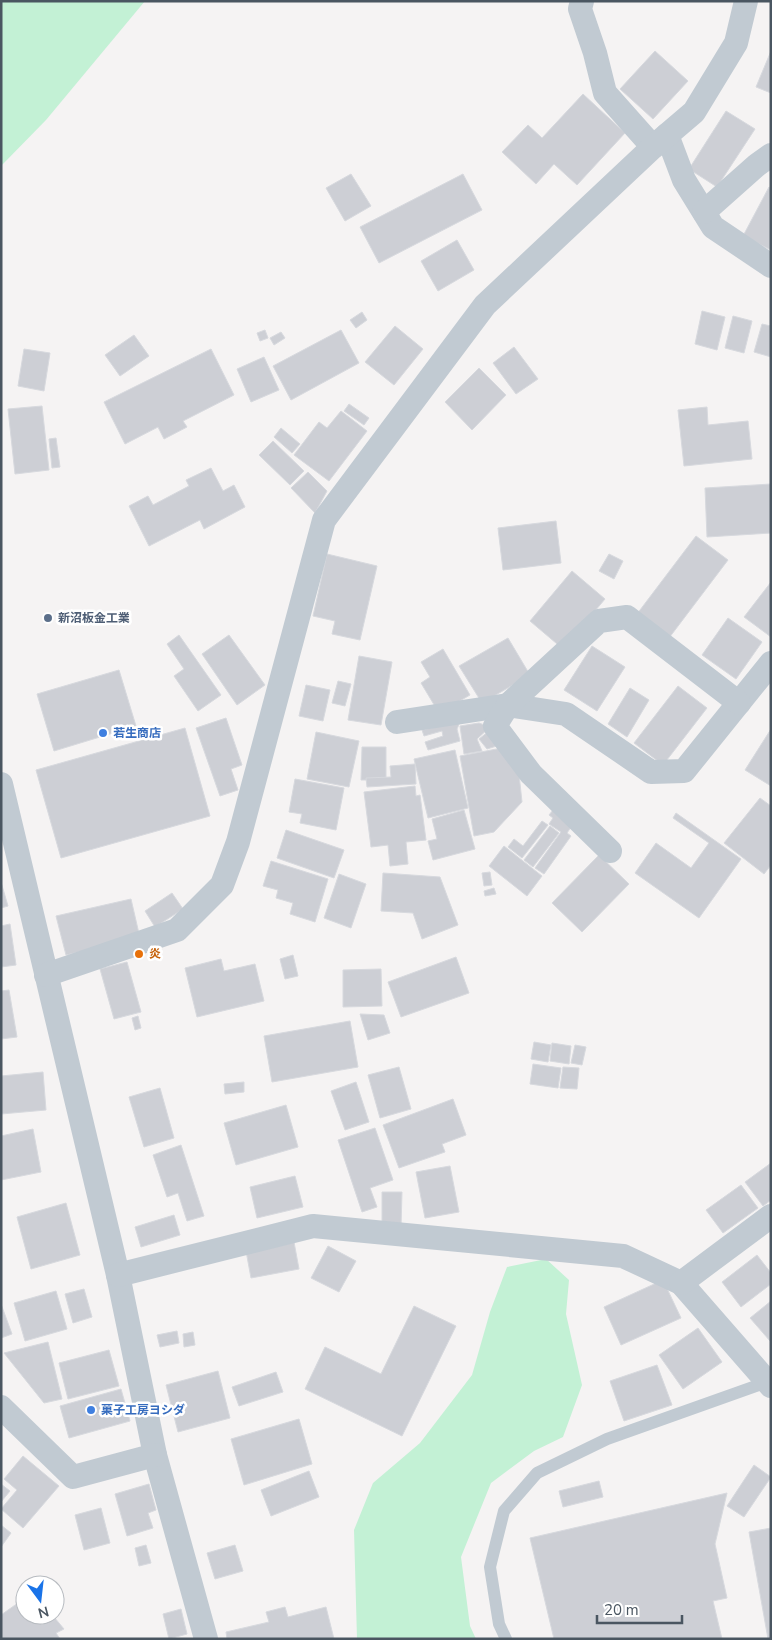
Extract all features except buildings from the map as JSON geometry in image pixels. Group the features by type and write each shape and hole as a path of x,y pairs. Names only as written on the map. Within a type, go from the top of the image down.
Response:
{"street":[{"path":"582,1 580,8 595,53 605,93 660,141 713,227 771,266"},
{"path":"46,975 177,930 222,885 238,842 324,520 485,305 660,141 694,112 736,42 746,1"},
{"path":"704,212 771,155"},
{"path":"610,851 531,774 495,726 508,706 599,621 627,617 739,702"},
{"path":"397,722 508,706 566,714 651,772 684,771 771,663"},
{"path":"1,784 118,1275 155,1454 206,1639"},
{"path":"681,1283 771,1216"},
{"path":"118,1275 313,1226 622,1256 681,1283 769,1384"},
{"path":"1,1407 73,1477 155,1454"}],"lane":[{"path":"506,1639 499,1624 490,1567 504,1511 537,1473 607,1439 769,1384"}],"green space":[{"path":"1,1 145,1 46,120 1,166"},
{"path":"546,1259 569,1280 566,1314 582,1385 563,1437 534,1451 491,1483 461,1557 470,1626 476,1639 357,1639 354,1530 373,1483 420,1443 472,1375 490,1312 507,1267"}],"place":[{"name":"新沼板金工業","path":"48,618"},
{"name":"若生商店","path":"103,733"},
{"name":"炎","path":"139,954"},
{"name":"菓子工房ヨシダ","path":"91,1410"}]}
